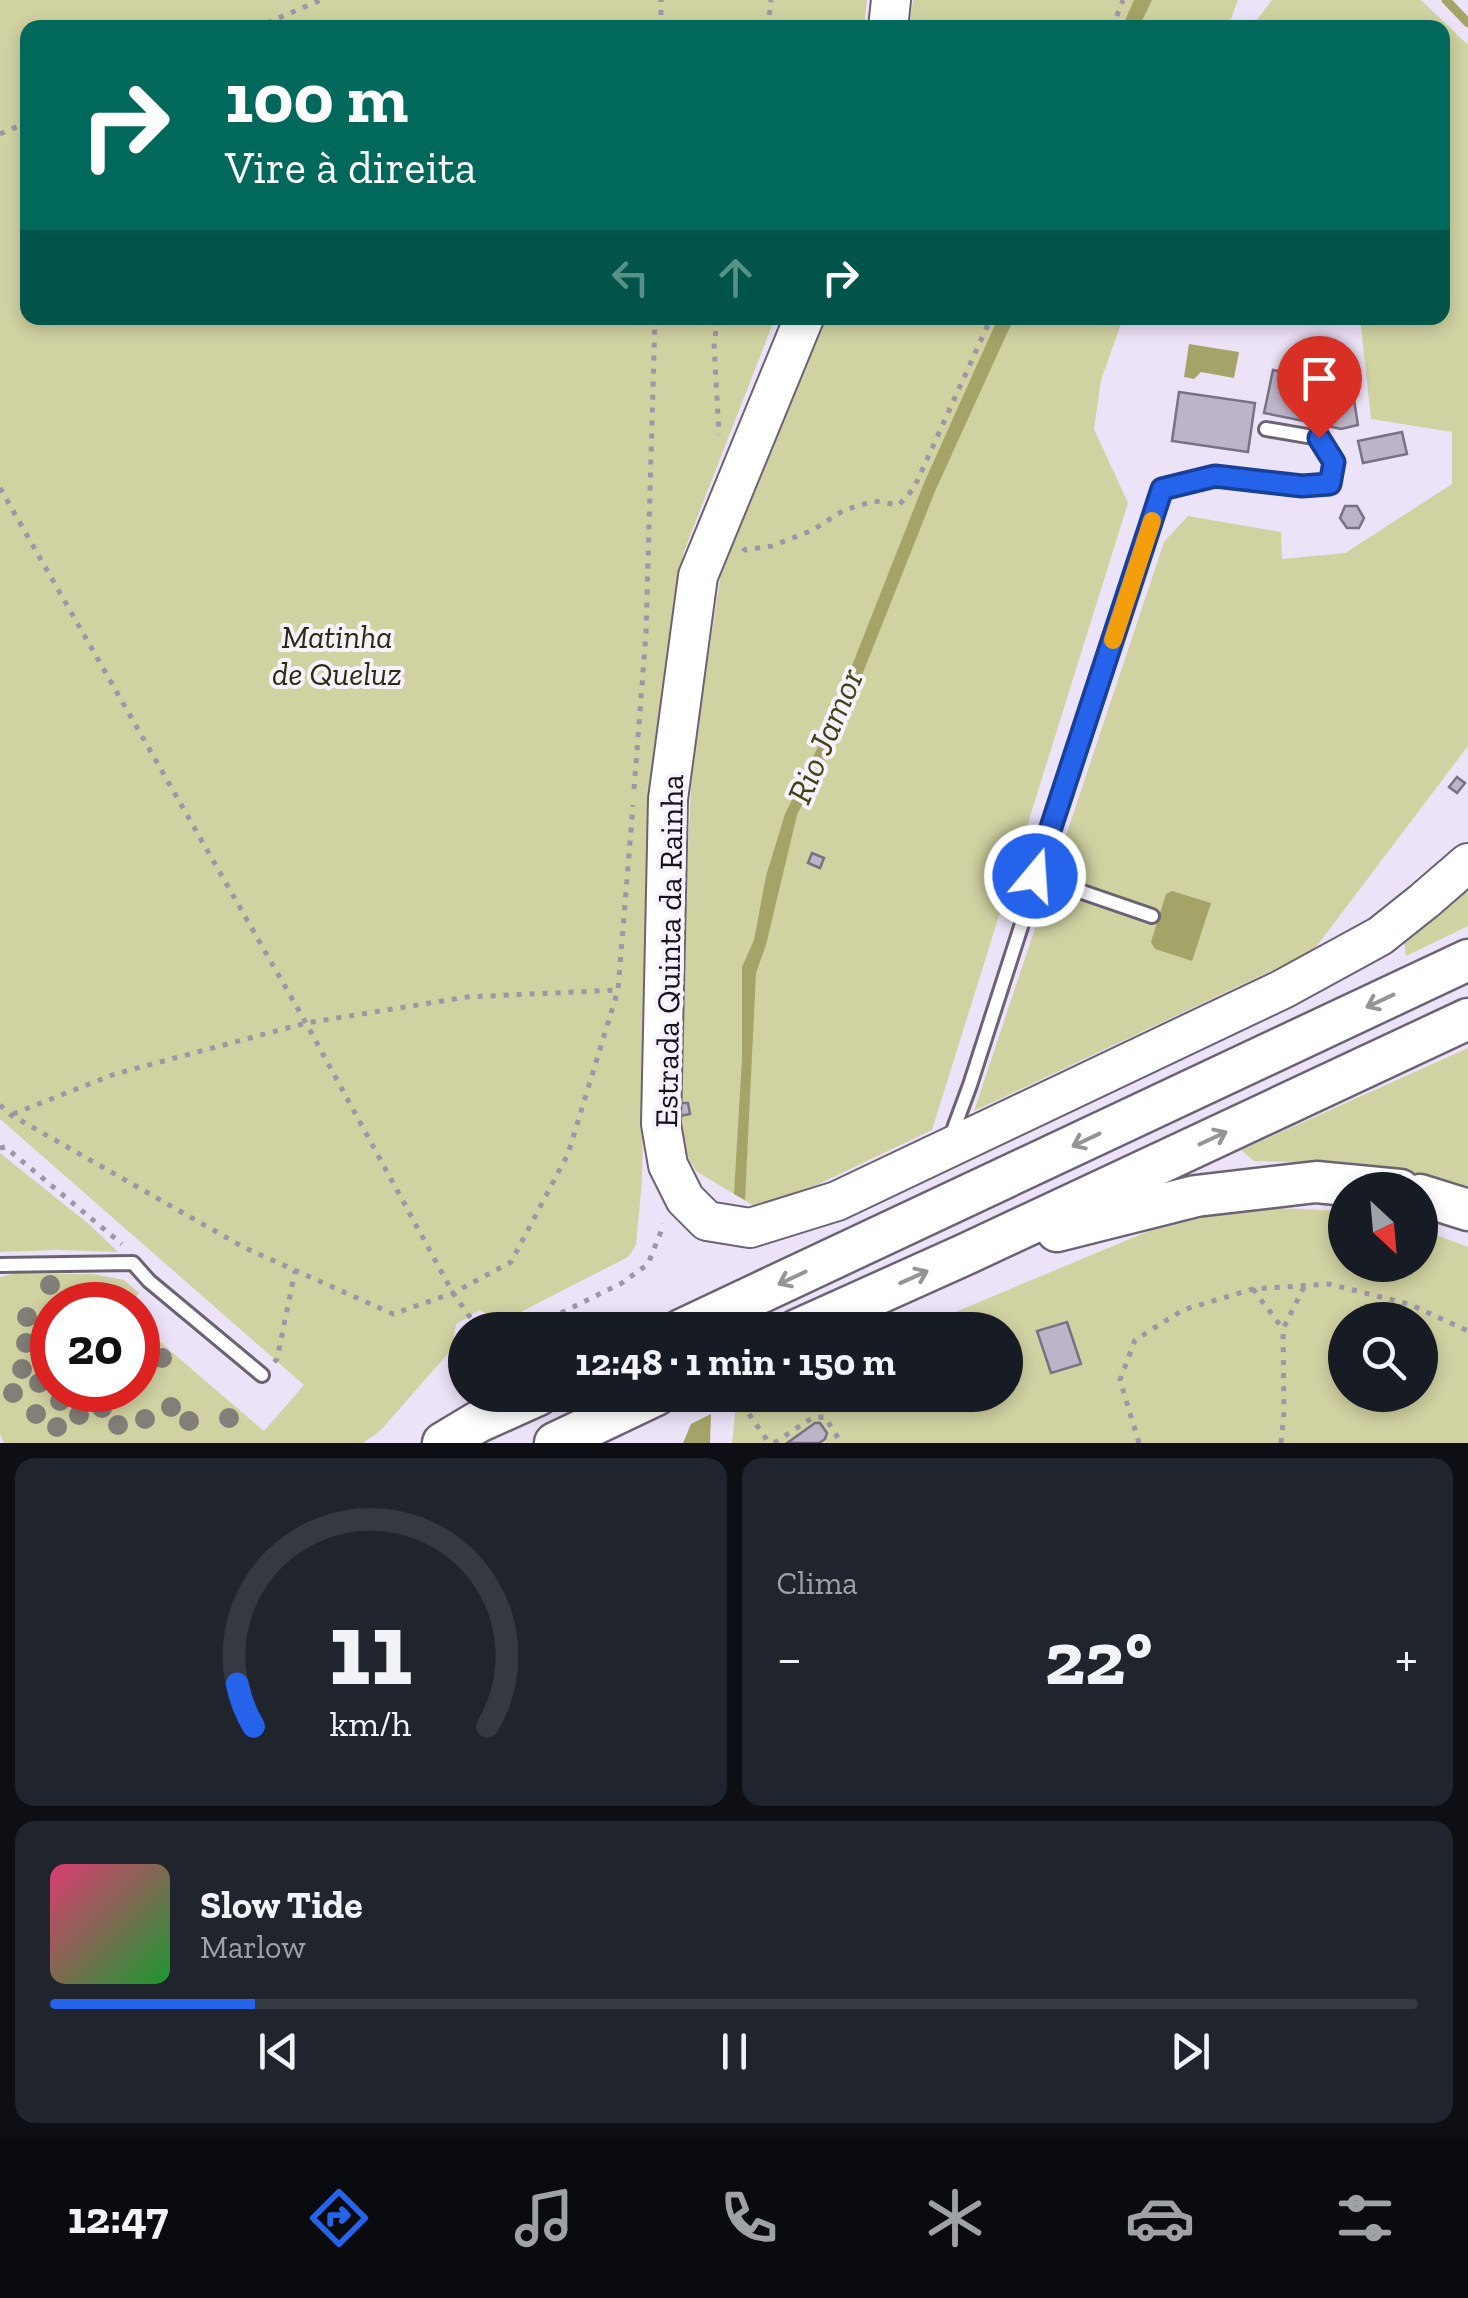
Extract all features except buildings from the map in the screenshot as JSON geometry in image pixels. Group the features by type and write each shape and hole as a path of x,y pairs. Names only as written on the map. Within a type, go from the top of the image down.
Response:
{"highway":[{"path":"720,1312 1468,960"},
{"path":"838,1312 1468,1019"},
{"path":"966,1254 1196,1196 1328,1183"},
{"path":"1438,1201 1468,1210"},
{"path":"444,1443 500,1412"},
{"path":"556,1443 621,1412"}],"main road":[{"name":"Estrada Quinta da Rainha","path":"801,325 698,576 668,799 661,1124 668,1166 685,1199 707,1221 750,1228 837,1201 1283,990 1380,936 1468,863"}],"lane":[{"path":"946,1149 970,1084 1030,874 1162,489 1215,476 1302,486 1330,484 1334,462 1319,438 1266,429"},
{"path":"1030,874 1152,916"},
{"path":"0,1265 133,1263 149,1281 262,1375"}],"path":[{"path":"274,20 321,0"},
{"path":"0,1104 11,1115 243,1247 393,1314 453,1293 512,1262 568,1154 618,990 646,633 655,325"},
{"path":"717,325 714,343 720,440"},
{"path":"721,520 745,550 772,546 813,530 844,510 874,501 898,505 914,488 988,325"},
{"path":"0,488 466,1312"},
{"path":"11,1115 115,1074 306,1023 468,998 618,990"},
{"path":"0,1148 5,1147 126,1246 133,1263"},
{"path":"563,1312 622,1283 648,1264 671,1202 680,1190"},
{"path":"262,1375 277,1359 295,1270"},
{"path":"1139,1443 1120,1380 1134,1340 1183,1310 1254,1288 1329,1284 1410,1304 1468,1331"},
{"path":"1281,1443 1283,1329 1305,1285"},
{"path":"1254,1288 1283,1329"},
{"path":"748,1414 771,1443 812,1418 825,1417 840,1443"}],"green space":[{"name":"Matinha de Queluz","path":"0,0 867,0 865,20 20,20 20,325 772,325 683,554 645,1003 642,1181 636,1245 628,1257 520,1312 448,1312 448,1354 380,1431 363,1443 4,1443 0,1434 0,1277 93,1274 126,1282 30,1282 30,1412 160,1412 160,1342 264,1431 304,1385 0,1119"},
{"path":"913,0 1238,0 1231,20 910,20"},
{"path":"1272,0 1421,0 1442,20 1257,20"},
{"path":"1450,28 1468,45 1468,746 1313,951 974,1111 1164,542 1188,516 1281,532 1282,559 1345,553 1452,484 1452,432 1371,419 1361,325 1450,325"},
{"path":"818,325 1121,325 1101,380 1094,429 1128,503 932,1130 762,1211 696,1171 675,1134 692,765 725,545"},
{"path":"1468,883 1468,926 1406,956 1404,942"},
{"path":"1468,1048 1468,1193 1438,1179 1438,1172 1399,1172 1339,1163 1254,1161 1241,1150"},
{"path":"0,1153 90,1225 118,1252 0,1252"},
{"path":"1253,1207 1328,1210 1328,1282 1438,1282 1438,1236 1468,1247 1468,1443 732,1443 735,1412 1023,1412 1023,1312 955,1312 1168,1223"}],"water":[{"path":"1134,0 1152,0 1142,20 1125,20"},
{"name":"Rio Jamor","path":"995,325 1011,325 936,489 843,723 797,815 756,973 745,1200 734,1194 742,1058 742,967 754,940 766,876 785,814 829,724 924,483"},
{"path":"1189,344 1239,352 1234,378 1201,372 1194,379 1184,377"},
{"path":"1172,891 1211,903 1192,961 1155,949 1151,942 1166,894"},
{"path":"711,1414 710,1443 683,1443 691,1424"}],"waterway":[{"path":"1446,0 1468,23"}],"slow traffic":[{"path":"1113,640 1152,521"}],"route":[{"path":"1035,876 1162,489 1215,476 1302,486 1330,484 1334,462 1319,438"}]}
